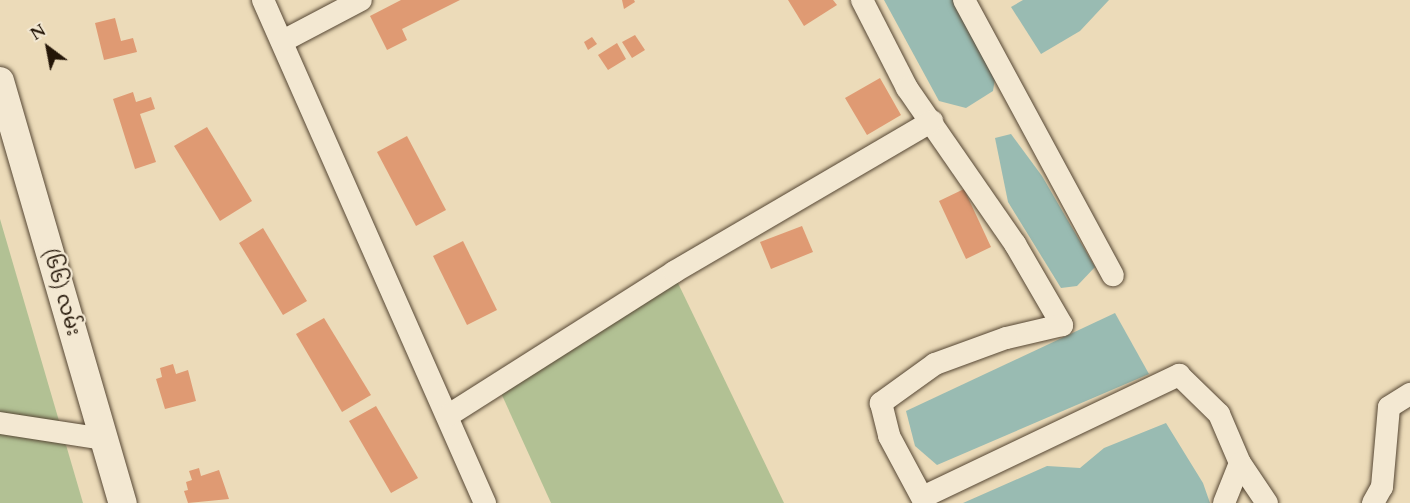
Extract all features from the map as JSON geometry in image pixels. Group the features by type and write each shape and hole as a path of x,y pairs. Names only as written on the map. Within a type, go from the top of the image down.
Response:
{"street":[{"path":"262,0 283,41 449,415 485,503"},
{"path":"283,41 361,0"},
{"path":"862,0 907,88 1015,244 1062,325 1006,338 935,364 881,403 889,436 924,500 1179,375 1219,414 1240,463 1267,503"},
{"path":"964,0 1113,275"},
{"name":"(၆၆) လမ်း","path":"0,81 123,503"},
{"path":"449,415 674,272 932,121"},
{"path":"1373,503 1382,487 1389,407 1410,394"},
{"path":"0,423 105,439"},
{"path":"1224,503 1240,463"}],"green space":[{"path":"0,219 83,503 0,503"},
{"path":"676,279 784,503 551,503 501,393"}],"water":[{"path":"884,0 953,0 995,79 993,91 966,108 939,101"},
{"path":"1023,0 1109,0 1080,31 1041,54 1011,7"},
{"path":"1011,134 1042,176 1095,267 1077,286 1061,288 1008,202 995,138"},
{"path":"1115,313 1149,374 937,465 915,446 906,411"},
{"path":"1166,423 1203,483 1210,503 963,503 1047,466 1080,468 1104,448"}],"building":[{"path":"401,0 460,0 402,29 407,40 387,50 370,16"},
{"path":"622,0 634,0 635,2 624,9"},
{"path":"788,0 833,0 837,5 804,26"},
{"path":"115,18 121,41 133,38 137,52 104,60 95,23"},
{"path":"635,35 645,50 632,58 622,42"},
{"path":"592,37 597,44 588,50 584,42"},
{"path":"617,43 626,59 608,70 598,55"},
{"path":"880,78 901,115 867,135 845,98"},
{"path":"133,92 136,102 151,97 155,109 140,114 156,162 135,169 113,99"},
{"path":"207,127 252,201 220,221 174,146"},
{"path":"407,136 446,210 416,226 377,152"},
{"path":"964,189 991,247 966,259 939,201"},
{"path":"802,226 813,252 771,269 760,242"},
{"path":"263,228 307,301 283,315 239,243"},
{"path":"463,241 497,310 467,325 433,256"},
{"path":"324,318 371,395 342,412 296,334"},
{"path":"173,364 176,374 188,370 196,401 165,409 156,379 162,377 160,368"},
{"path":"376,406 418,478 391,493 349,421"},
{"path":"199,468 201,476 219,470 229,499 188,503 184,491 188,490 186,482 192,480 189,471"}]}
